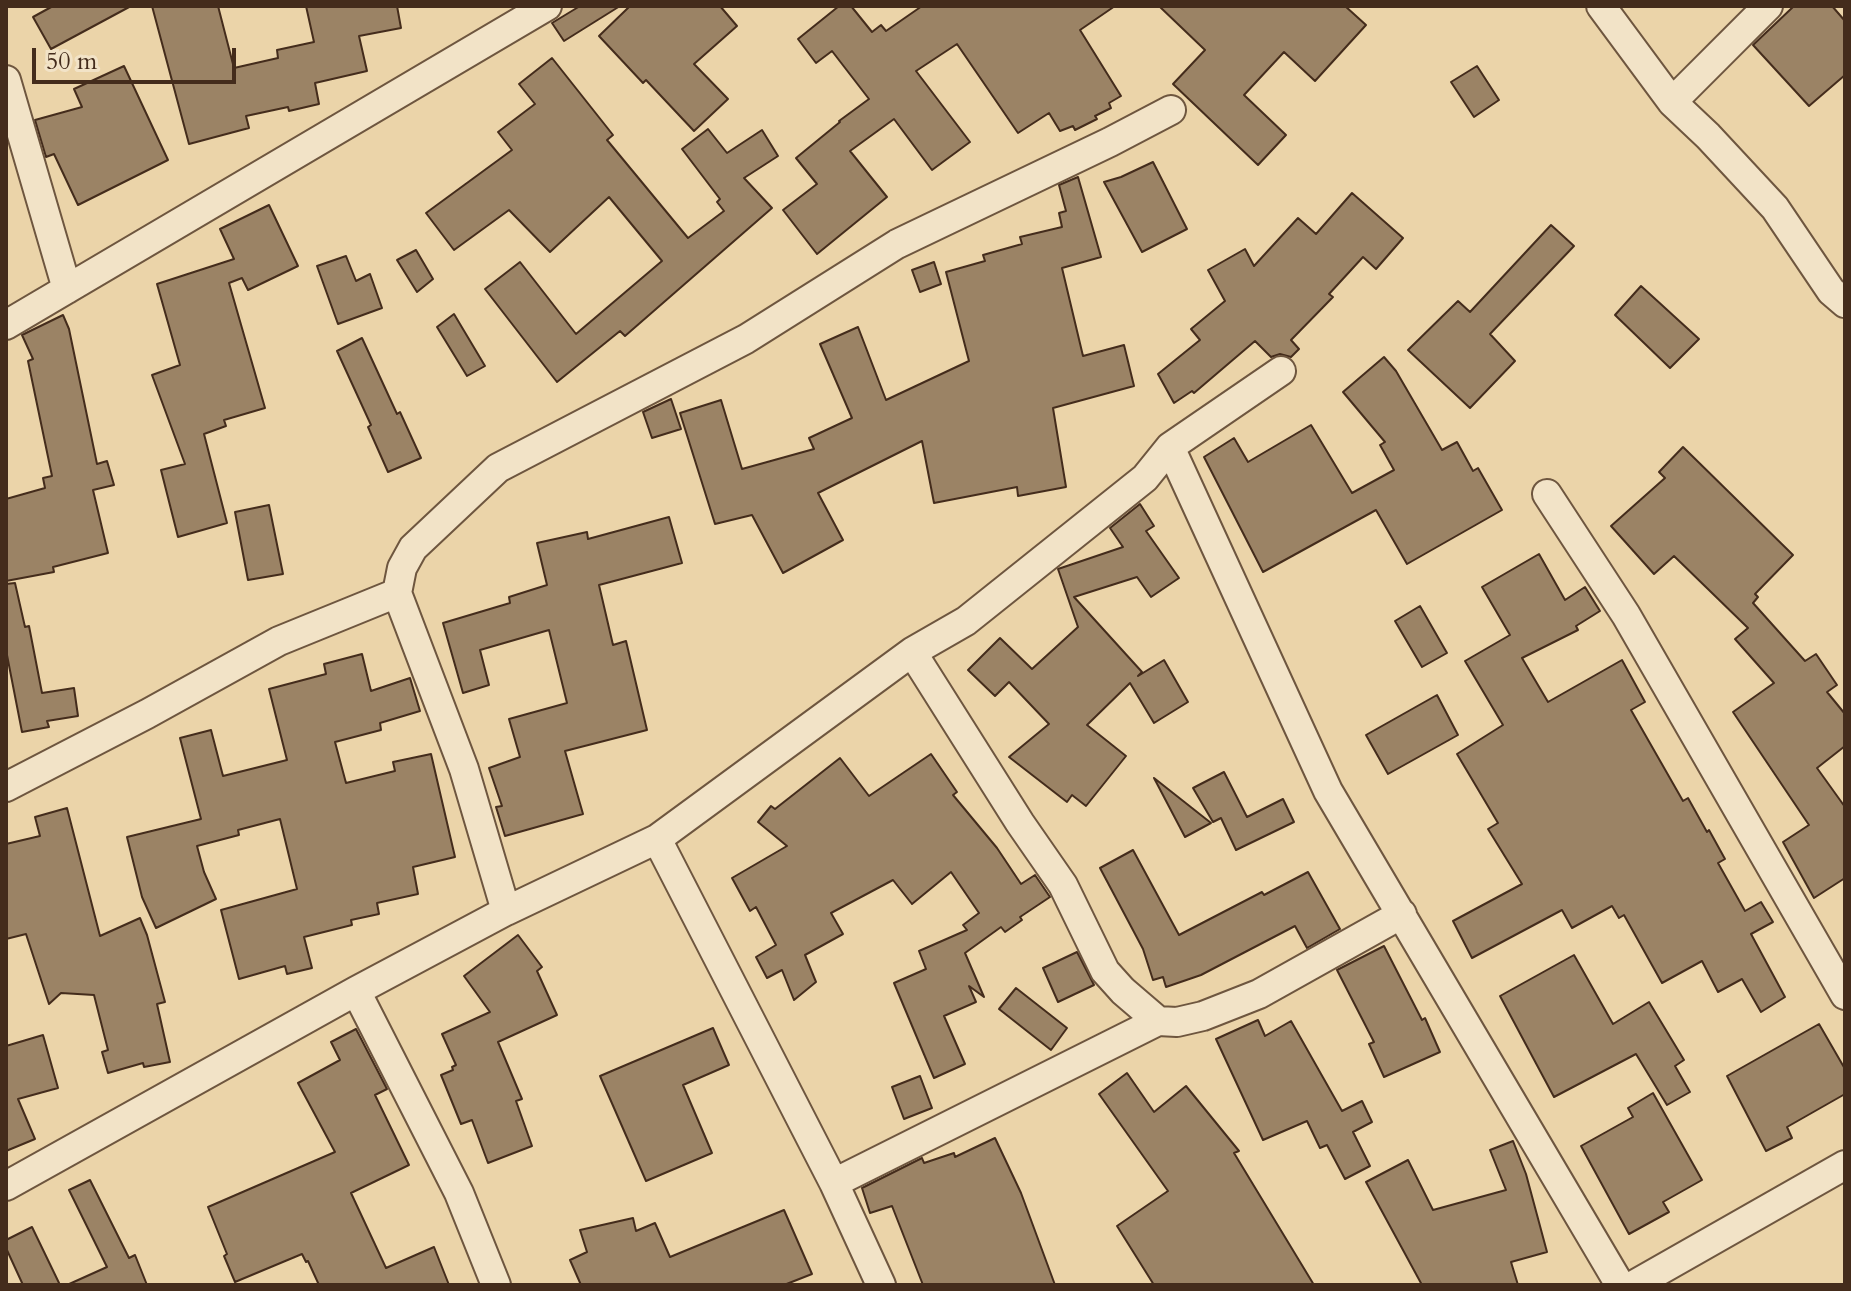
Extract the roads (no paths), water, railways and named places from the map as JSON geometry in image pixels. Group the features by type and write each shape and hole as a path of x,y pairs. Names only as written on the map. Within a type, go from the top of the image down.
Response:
{"street":[{"path":"6,325 547,6"},
{"path":"1601,6 1672,102 1775,208 1831,291 1845,303"},
{"path":"1672,102 1768,6"},
{"path":"6,80 67,289"},
{"path":"506,911 464,769 397,593 402,568 413,548 498,468 746,339 897,244 1171,110"},
{"path":"6,1186 506,911 657,839 912,652 966,621 1145,478 1170,447 1281,371"},
{"path":"1170,447 1328,791 1620,1285"},
{"path":"1547,494 1626,615 1845,995"},
{"path":"6,787 279,641 397,593"},
{"path":"912,652 1063,885 1105,971 1158,1021"},
{"path":"657,839 834,1183 881,1285"},
{"path":"834,1183 1158,1021 1177,1022 1203,1016 1259,994 1402,914"},
{"path":"356,991 459,1193 496,1285"},
{"path":"1634,1285 1845,1165"}]}
